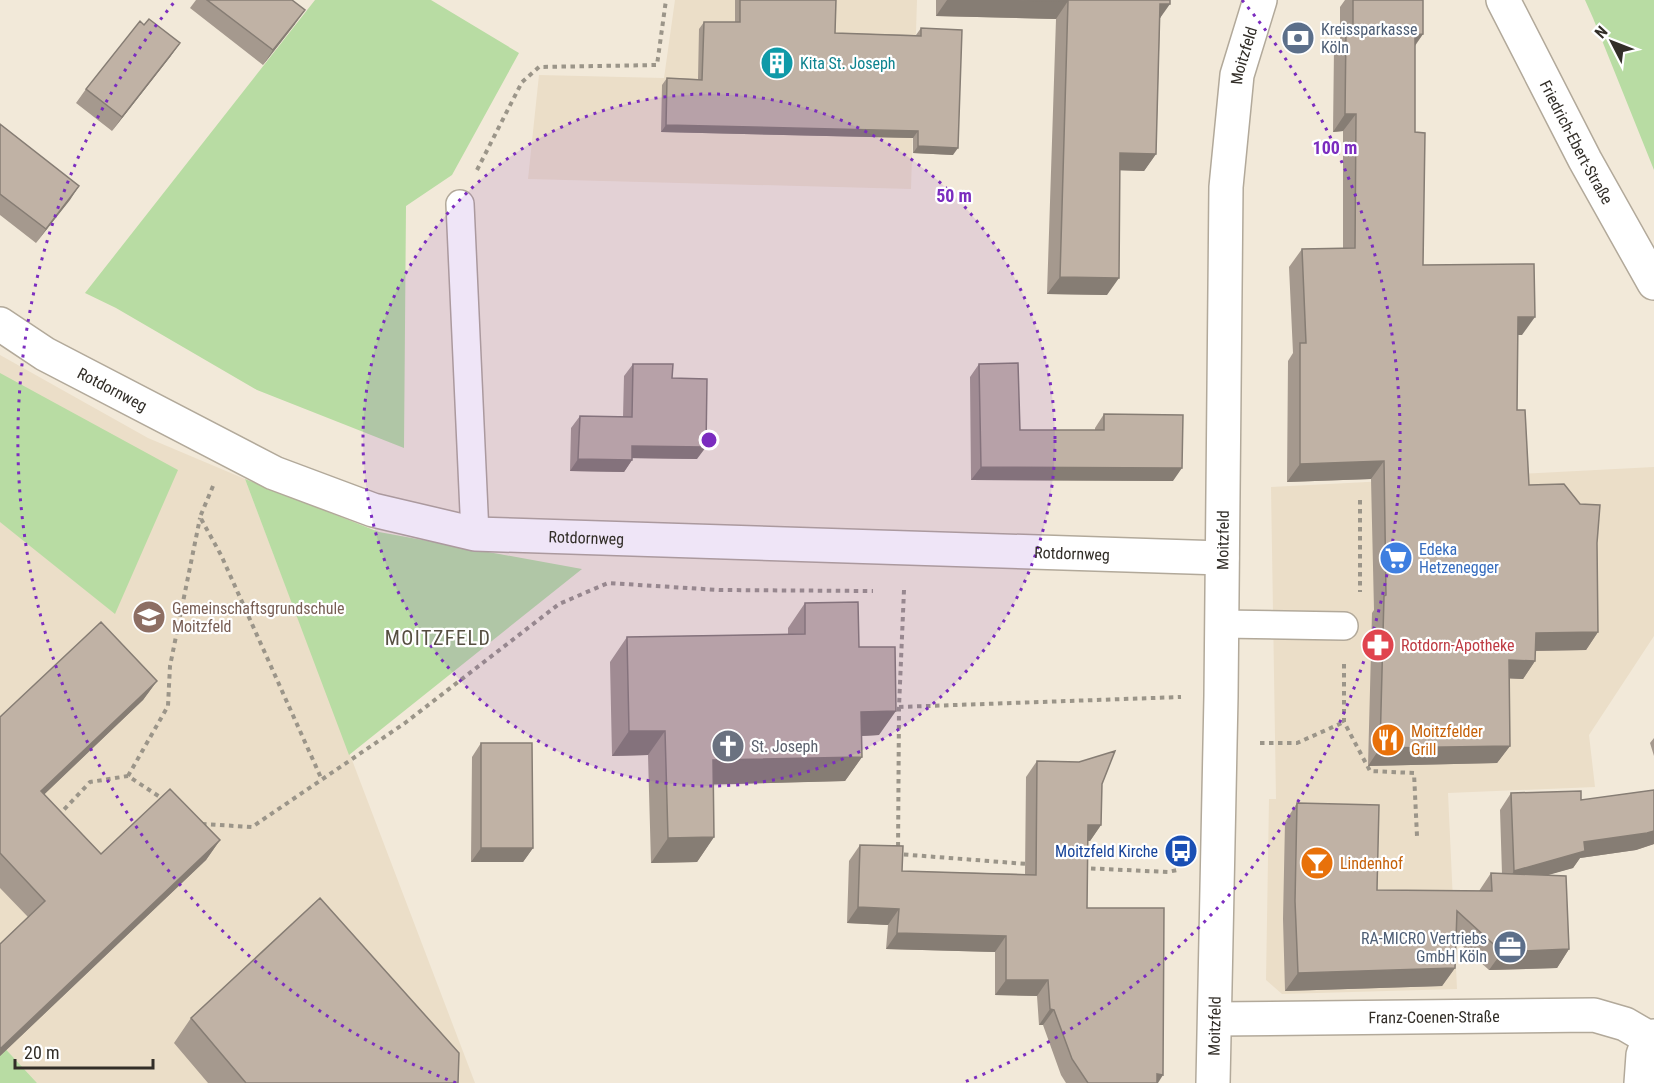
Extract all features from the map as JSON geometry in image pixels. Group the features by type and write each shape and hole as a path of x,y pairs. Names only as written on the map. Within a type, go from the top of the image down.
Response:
{"street":[{"name":"Moitzfeld","path":"1213,1083 1221,696 1226,187 1237,75 1260,0"},
{"name":"Friedrich-Ebert-Straße","path":"1503,0 1585,160 1654,284"},
{"name":"Rotdornweg","path":"0,324 45,354 274,473 373,510 475,534 1222,558"},
{"name":"Franz-Coenen-Straße","path":"1215,1019 1594,1015 1624,1024 1652,1037 1643,1055 1641,1083"}],"lane":[{"path":"460,204 475,534"},
{"path":"1221,624 1344,626"}],"path":[{"path":"460,204 522,82 539,67 657,65 666,0"},
{"path":"128,776 168,706 170,666 200,517 228,449"},
{"path":"1360,500 1361,513"},
{"path":"200,517 221,555 322,780"},
{"path":"200,824 252,827 405,723 559,604 608,583 719,590 876,591"},
{"path":"896,590 906,590 899,707 898,854 1034,865"},
{"path":"899,707 1221,696"},
{"path":"1220,742 1297,743 1344,722"},
{"path":"1414,773 1418,836"},
{"path":"52,822 90,782 128,776 164,800"},
{"path":"1079,868 1168,872 1217,860"}],"shaded area":[{"path":"675,0 917,0 911,189 528,179 539,75 664,78"},
{"name":"Gemeinschaftsgrundschule Moitzfeld","path":"0,355 148,438 245,479 475,1083 37,1083 0,1043"},
{"path":"1654,467 1654,636 1589,735 1595,787 1448,793 1457,989 1282,994 1266,980 1269,799 1276,799 1271,487"}],"green space":[{"path":"315,0 431,0 519,53 452,175 406,206 404,448 257,390 116,308 85,293"},
{"path":"1585,0 1654,0 1654,170 1593,18"},
{"path":"0,373 178,470 115,614 0,522"},
{"path":"245,479 379,532 582,569 349,755"},
{"path":"0,1043 37,1083 0,1083"}],"building":[{"path":"207,0 292,0 305,10 273,50"},
{"name":"Kita St. Joseph","path":"740,0 836,0 835,33 921,36 921,28 962,30 958,148 918,146 918,131 666,125 667,78 702,80 704,22 740,22"},
{"path":"1012,0 1170,0 1170,4 1160,4 1156,154 1120,153 1119,278 1060,277 1068,1"},
{"path":"1353,0 1423,0 1423,34 1415,35 1415,132 1425,133 1423,265 1534,264 1535,317 1518,317 1517,410 1525,410 1529,485 1564,484 1580,504 1600,505 1597,543 1598,632 1536,633 1535,661 1509,660 1510,746 1380,748 1384,596 1386,595 1384,461 1300,464 1300,343 1306,343 1302,249 1355,248 1356,114 1345,114 1346,30 1353,31"},
{"path":"149,19 180,43 122,117 86,89 140,21 144,25"},
{"path":"0,124 79,186 46,229 0,194"},
{"path":"1018,363 1020,430 1104,430 1104,414 1183,415 1182,468 981,467 979,364"},
{"path":"633,364 673,364 672,378 707,379 706,447 632,446 632,460 578,459 580,416 632,417"},
{"name":"St. Joseph","path":"858,602 859,647 895,647 896,711 861,712 862,757 713,760 714,837 668,838 665,731 629,731 627,637 805,634 805,603"},
{"path":"101,622 157,681 41,791 101,854 170,789 220,840 0,1049 0,944 45,901 0,853 0,717"},
{"path":"481,743 532,743 533,848 481,848"},
{"path":"1115,751 1102,784 1101,825 1088,825 1087,908 1164,908 1163,1075 1157,1074 1157,1083 1088,1083 1072,1059 1054,1010 1050,1009 1048,980 1006,980 1006,936 897,933 899,909 858,907 860,845 903,846 902,871 1036,875 1037,761 1079,762"},
{"path":"1654,790 1654,831 1584,842 1585,851 1514,871 1511,793 1581,791 1581,800"},
{"path":"1297,803 1379,805 1377,890 1492,891 1491,873 1566,876 1569,949 1502,952 1457,911 1455,968 1298,973 1295,901"},
{"path":"320,898 459,1053 458,1083 246,1083 191,1018"}],"place":[{"name":"Kreissparkasse Köln","path":"1298,38"},
{"name":"Kita St. Joseph","path":"777,63"},
{"name":"Edeka Hetzenegger","path":"1396,558"},
{"name":"Gemeinschaftsgrundschule Moitzfeld","path":"149,617"},
{"name":"Rotdorn-Apotheke","path":"1378,645"},
{"name":"Moitzfelder Grill","path":"1388,740"},
{"name":"St. Joseph","path":"728,746"},
{"name":"Moitzfeld Kirche","path":"1181,851"},
{"name":"Lindenhof","path":"1317,863"},
{"name":"RA-MICRO Vertriebs GmbH Köln","path":"1510,947"}],"district":[{"name":"MOITZFELD","path":"438,638"}]}
